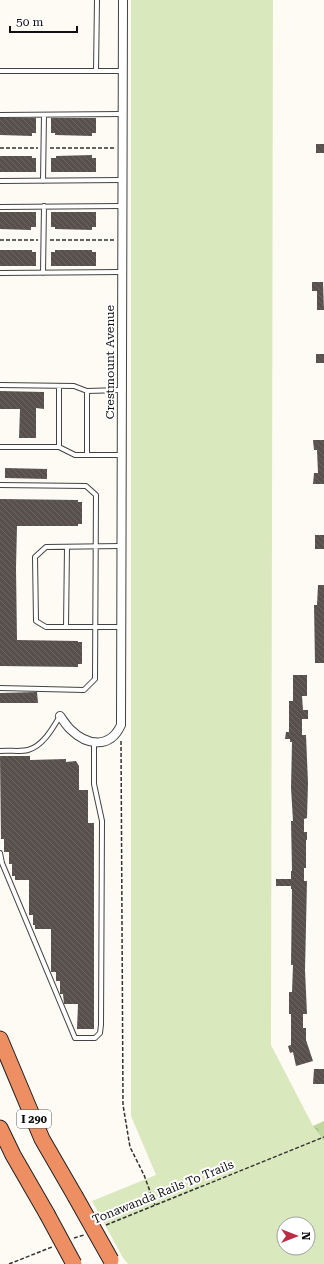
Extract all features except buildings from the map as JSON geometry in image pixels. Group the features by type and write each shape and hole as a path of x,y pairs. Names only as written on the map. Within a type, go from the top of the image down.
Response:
{"highway":[{"name":"I 290","path":"0,1039 42,1139 112,1262"},
{"name":"I 290","path":"0,1128 13,1155 74,1264"}],"street":[{"name":"Crestmount Avenue","path":"121,725 122,0"},
{"path":"60,716 69,729 81,738 94,743 109,740 116,735 121,725"}],"lane":[{"path":"96,71 97,0"},
{"path":"0,71 122,71"},
{"path":"44,114 44,181"},
{"path":"0,115 122,114"},
{"path":"0,181 122,180"},
{"path":"43,273 44,206"},
{"path":"0,207 122,206"},
{"path":"0,273 122,272"},
{"path":"0,385 74,386 87,391 122,390"},
{"path":"59,386 59,447"},
{"path":"87,391 87,455"},
{"path":"0,447 59,447 75,455 122,455"},
{"path":"0,485 86,486 96,495 95,679 84,690 0,688"},
{"path":"122,546 46,547 35,557 36,621 46,627 122,627"},
{"path":"66,627 67,547"},
{"path":"0,751 28,750 38,744 50,732 60,716"},
{"path":"0,853 2,863 75,1038 95,1038 100,1033 101,1025 102,821 94,784 94,743"}],"path":[{"path":"0,148 122,148"},
{"path":"0,240 122,239"},
{"path":"121,725 123,1104 130,1147 144,1175 155,1205"},
{"name":"Tonawanda Rails To Trails","path":"105,1226 324,1137"},
{"name":"Tonawanda Rails To Trails","path":"68,1240 90,1232"},
{"path":"10,1264 54,1246"}],"green space":[{"path":"131,0 273,0 271,1045 313,1126 324,1141 324,1264 128,1264 123,1258 92,1201 156,1175 131,1116"},
{"path":"324,1121 324,1141 313,1126"}]}
